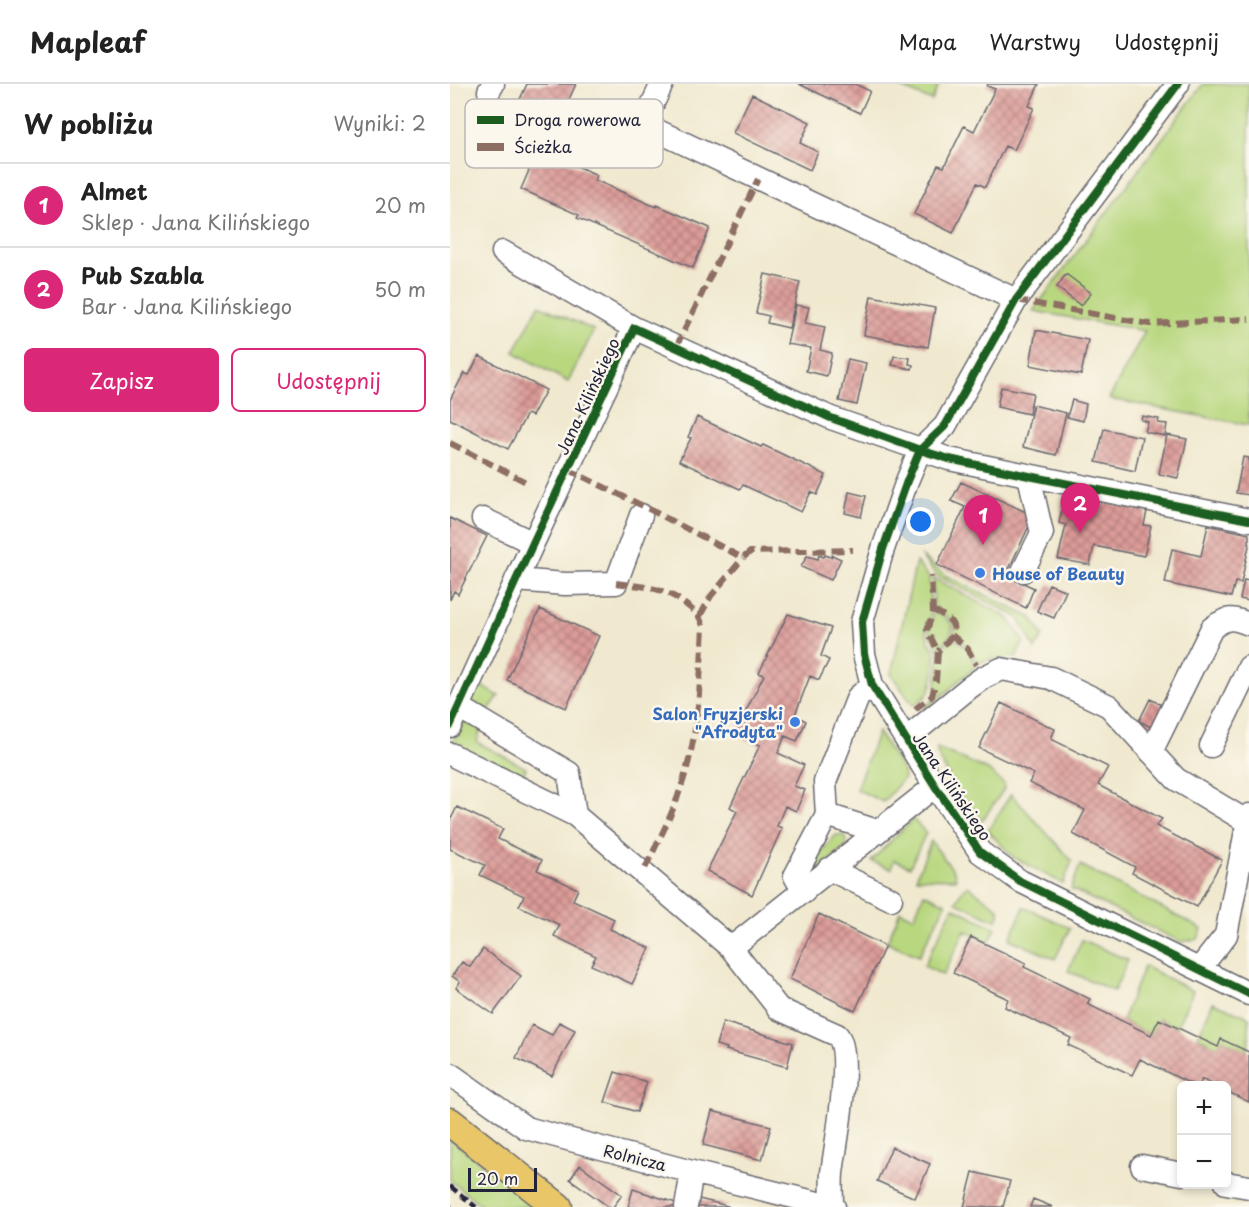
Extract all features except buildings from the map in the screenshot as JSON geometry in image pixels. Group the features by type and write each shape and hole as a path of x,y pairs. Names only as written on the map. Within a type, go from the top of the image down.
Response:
{"main road":[{"path":"450,1122 558,1207"}],"street":[{"path":"655,99 662,84"},
{"path":"920,450 945,426 1016,300 1178,84"},
{"path":"663,133 1016,300"},
{"path":"503,252 634,328"},
{"name":"Jana Kilińskiego","path":"454,716 634,328 831,418 920,450 949,459 1249,520"},
{"name":"Jana Kilińskiego","path":"920,450 883,549 862,622 864,654 872,685 935,786 980,852 1020,881 1249,994"},
{"path":"1023,571 1042,533 1029,476"},
{"path":"516,580 565,584 616,583 641,515"},
{"path":"483,519 533,543"},
{"path":"1151,752 1212,628 1221,621 1235,618 1249,624"},
{"path":"1211,746 1249,667"},
{"name":"Jana Kilińskiego","path":"906,739 970,687 1001,669 1051,678 1109,706 1176,779 1248,818 1226,935 1200,968"},
{"path":"804,892 795,876 827,815 825,782 858,697 872,685"},
{"path":"454,716 569,773 575,815"},
{"path":"450,754 575,815 731,948 779,1009 837,1035 841,1039 845,1074 832,1174 833,1207"},
{"name":"Jana Kilińskiego","path":"731,948 935,786"},
{"path":"827,815 877,831"},
{"path":"829,869 891,899"},
{"name":"Rolnicza","path":"450,1074 526,1128 833,1207"},
{"path":"1142,1166 1177,1173"},
{"path":"686,1207 692,1172"},
{"path":"1231,1184 1249,1187"}],"green space":[{"path":"893,84 939,84 932,101"},
{"path":"1203,84 1249,84 1249,425 1109,399 1145,331 1033,311"},
{"path":"539,305 594,330 568,382 514,352"},
{"path":"920,555 945,575 1032,618 1043,636 1035,649 1018,617 937,576"},
{"path":"916,562 929,577 931,612 926,629 929,642 935,651 934,675 930,690 921,701 913,705 891,674"},
{"path":"933,578 1007,617 1024,641 1015,658 992,659 977,663 969,648 954,635 953,622 934,609"},
{"path":"934,612 948,620 952,629 948,638 938,649 929,630"},
{"path":"952,637 968,649 975,667 923,712 922,710 935,698 939,652"},
{"path":"483,687 499,696 488,711 471,702 478,688"},
{"path":"462,722 481,728 477,742 526,768 522,778 458,747 453,742"},
{"path":"878,732 903,770 904,778 883,802 856,789"},
{"path":"937,748 988,770 1004,784 1004,789 982,821 957,792 937,753"},
{"path":"1011,794 1072,861 1063,884 1013,857 988,831"},
{"path":"913,819 926,833 910,867 894,860 891,869 871,861"},
{"path":"836,835 843,835 846,841 845,848 814,872 809,865"},
{"path":"931,841 955,873 956,879 916,878"},
{"path":"1080,865 1202,929 1198,939 1181,942 1071,889"},
{"path":"968,886 999,909 997,921 956,902 963,889"},
{"path":"924,893 946,903 919,956 887,942 900,911 914,917"},
{"path":"953,907 996,928 989,942 965,931 943,975 924,966"},
{"path":"1024,907 1070,928 1055,959 1010,939"},
{"path":"1082,940 1128,960 1114,991 1068,971"},
{"path":"1144,966 1193,991 1177,1027 1159,1019 1151,1035 1122,1021"},
{"path":"1213,1002 1249,1017 1249,1043 1246,1051 1222,1039 1218,1047 1198,1037"},
{"path":"450,1139 538,1207 483,1207 450,1180"}],"railway":[{"path":"450,1186 476,1207"}],"marked path":[{"path":"676,347 758,179"},
{"path":"1016,300 1149,324 1249,319"},
{"path":"450,443 526,482"},
{"path":"567,469 743,558 750,552 853,550"},
{"path":"700,616 711,596 743,558"},
{"path":"915,709 932,696 936,681 938,651 927,630 933,612 931,576"},
{"path":"616,583 661,590 677,598 694,611 703,626 695,731 686,773 667,823 643,873"},
{"path":"933,610 948,619 954,628 950,638 938,651"},
{"path":"952,635 968,649 976,665"}],"cycle path":[{"path":"1178,84 1016,300 945,426 920,450 883,549 862,622 864,654 872,685 935,786 980,852 1020,881 1249,994"},
{"path":"450,726 634,328 831,418 920,450 949,459 1249,520"}],"place":[{"name":"Pub Szabla","path":"1080,533"},
{"name":"Almet","path":"983,545"},
{"name":"House of Beauty","path":"980,573"},
{"name":"Salon Fryzjerski \"Afrodyta\"","path":"795,722"}]}
